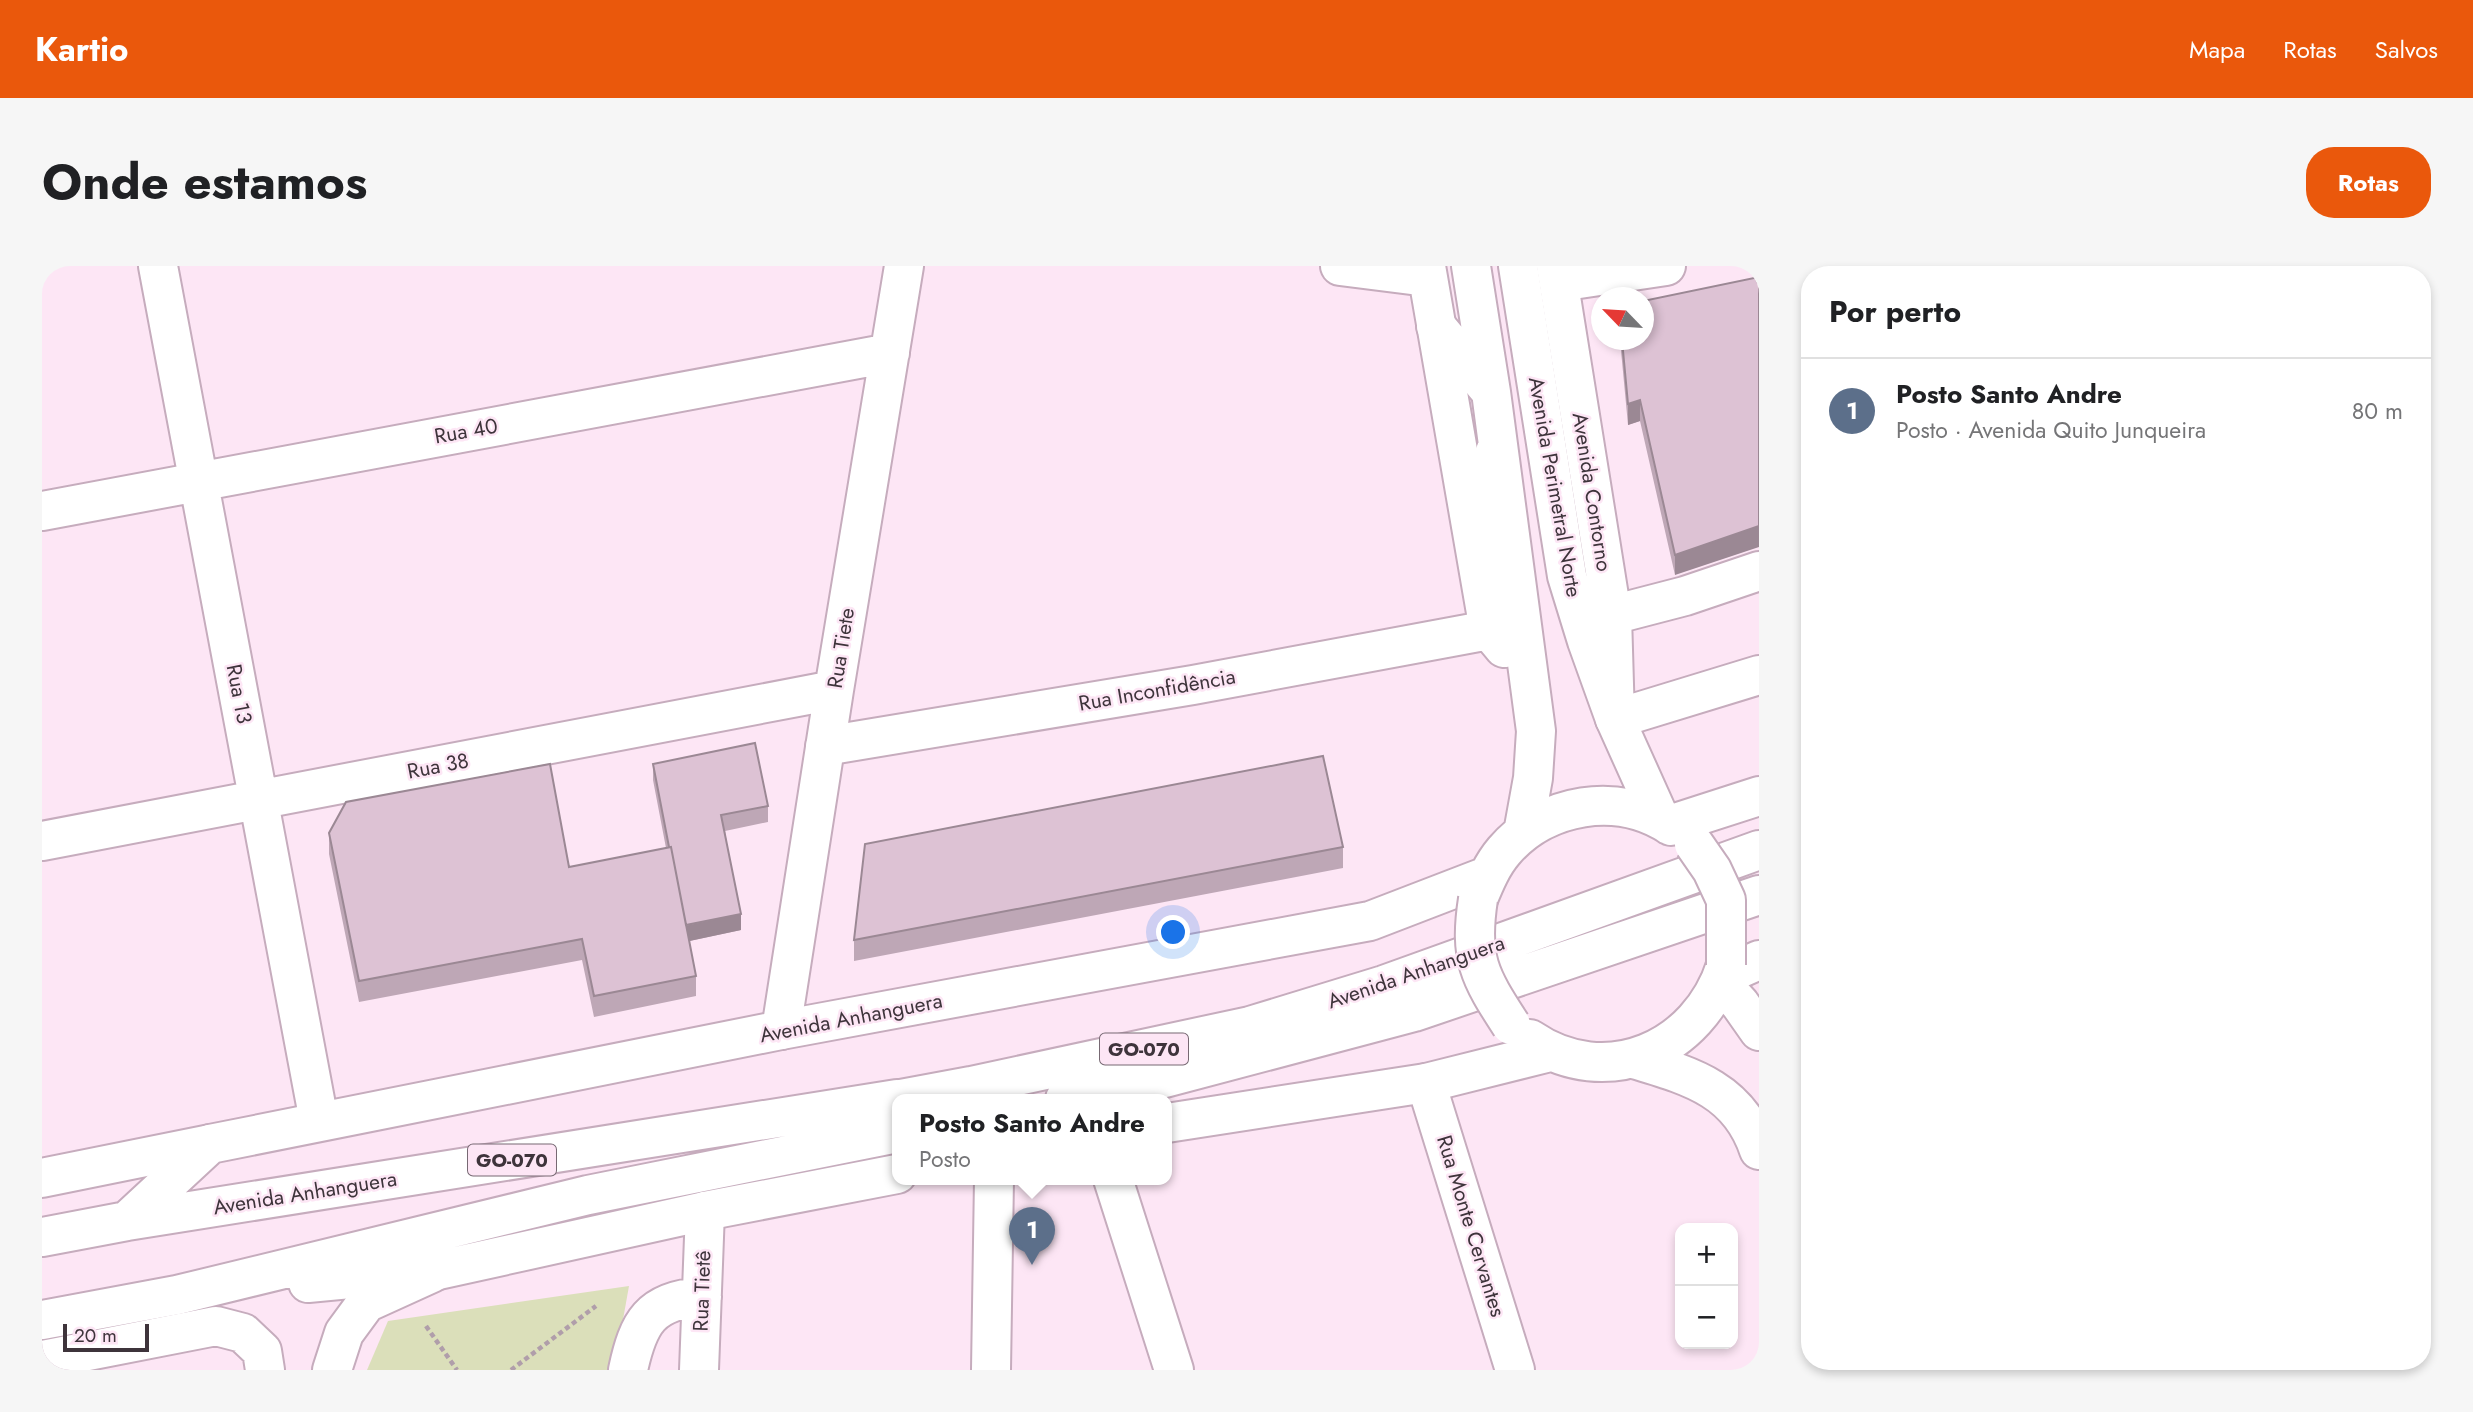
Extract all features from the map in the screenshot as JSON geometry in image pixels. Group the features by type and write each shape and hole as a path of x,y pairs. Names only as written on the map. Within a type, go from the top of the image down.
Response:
{"main road":[{"name":"Rua 13","path":"158,266 319,1121"},
{"name":"Rua Tiete","path":"781,1030 904,266"},
{"path":"1340,266 1426,271 1489,630 1531,680"},
{"path":"1471,266 1491,392 1536,731 1533,778 1523,832"},
{"name":"Avenida Perimetral Norte","path":"1518,266 1567,576 1615,719 1674,829 1713,870 1726,900 1732,971"},
{"path":"1557,274 1666,266"},
{"name":"Avenida Contorno","path":"1557,274 1612,615 1615,719"},
{"path":"1436,326 1491,392"},
{"name":"Rua 40","path":"42,511 890,354"},
{"path":"1471,523 1497,444"},
{"path":"1612,615 1685,596 1759,571"},
{"name":"Rua Inconfidência","path":"825,746 1193,685 1489,630"},
{"path":"1615,719 1759,675"},
{"name":"Rua 38","path":"42,842 834,690"},
{"path":"1732,971 1696,1021 1668,1044 1634,1059 1592,1062 1550,1052 1511,1026 1478,967 1474,931 1483,888 1503,852 1523,832 1548,817 1575,808 1604,805 1633,809 1674,829 1759,796"},
{"name":"Avenida Anhanguera","path":"927,1094 1250,1026 1384,985 1759,850"},
{"name":"Avenida Anhanguera","path":"42,1178 781,1030 1370,922 1483,888"},
{"name":"Avenida Anhanguera","path":"1089,1094 1165,1078 1414,1012 1759,895"},
{"path":"1732,971 1740,1004 1759,1031"},
{"path":"1172,1122 1426,1083 1550,1052"},
{"path":"1634,1059 1711,1087 1735,1107 1754,1135 1759,1150"},
{"name":"Rua Monte Cervantes","path":"1426,1083 1515,1370"},
{"name":"Avenida Anhanguera","path":"42,1237 127,1221 892,1100"},
{"name":"GO-070","path":"42,1320 177,1295 588,1195 892,1134"},
{"path":"127,1221 210,1144"},
{"path":"177,1295 434,1271 705,1211 892,1175"},
{"path":"991,1370 994,1185"},
{"path":"1115,1185 1174,1370"},
{"name":"Rua Tietê","path":"699,1370 705,1211"},
{"path":"332,1370 344,1333 366,1303 434,1271"},
{"path":"628,1370 640,1329 652,1313 681,1298 702,1297"},
{"path":"42,1360 216,1326 243,1333 262,1350 265,1370"}],"path":[{"path":"511,1370 596,1306"},
{"path":"426,1326 457,1370"}],"green space":[{"path":"629,1286 614,1370 367,1370 388,1321"}],"building":[{"path":"1759,277 1759,526 1675,555 1640,400 1628,404 1623,350 1654,350 1654,299"},
{"path":"755,743 768,806 721,815 741,914 686,925 653,764"},
{"path":"1323,756 1343,847 854,940 865,844"},
{"path":"550,764 569,867 671,847 696,976 594,996 582,939 359,981 329,833 346,802"}],"place":[{"name":"Posto Santo Andre","path":"1032,1265"}]}
